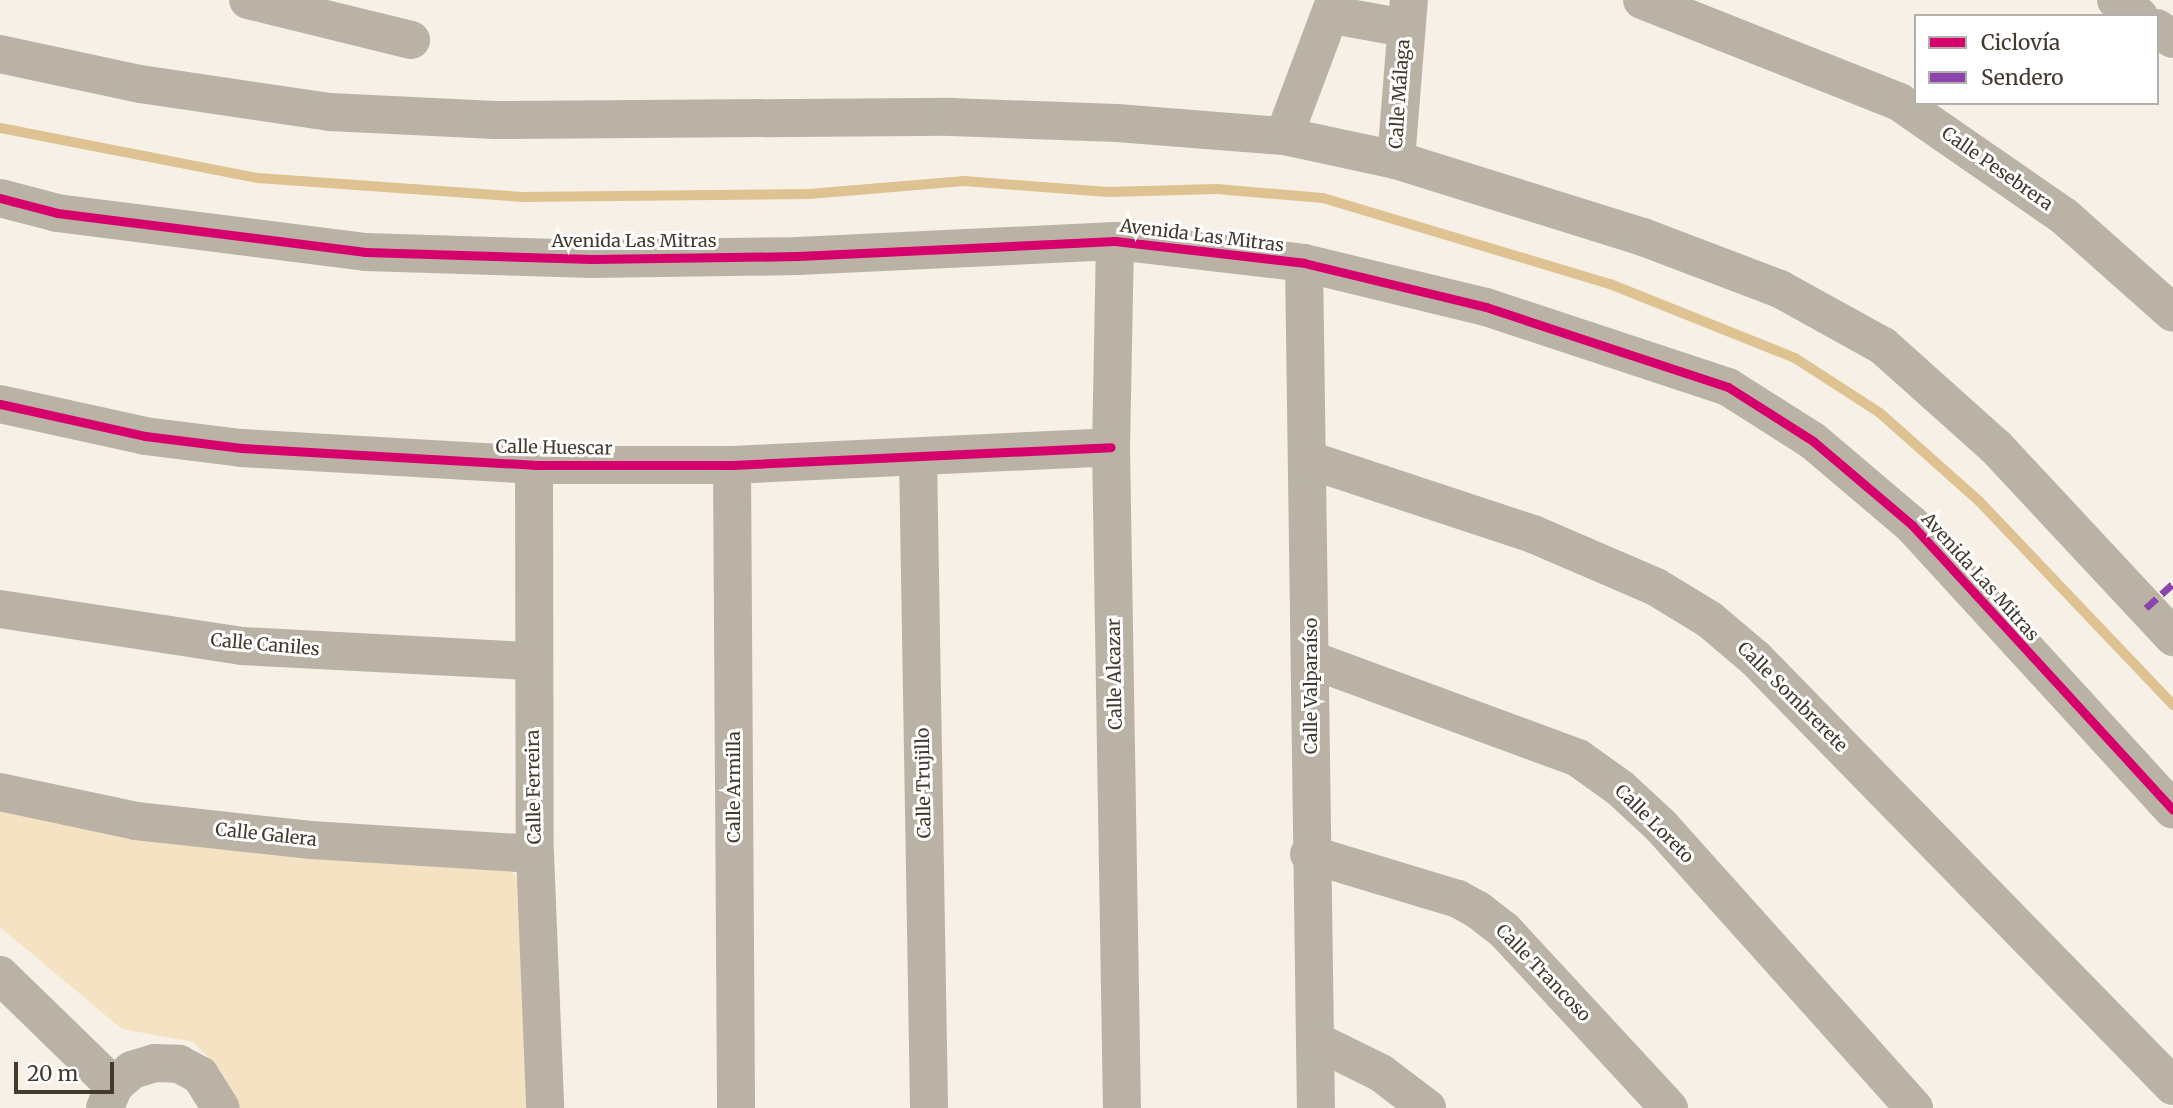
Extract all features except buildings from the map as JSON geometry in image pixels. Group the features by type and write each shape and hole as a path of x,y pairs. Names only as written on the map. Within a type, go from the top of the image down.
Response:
{"street":[{"path":"248,0 411,40"},
{"name":"Calle Pesebrera","path":"1642,0 1899,102 2065,218 2173,313"},
{"path":"2116,0 2136,14"},
{"name":"Calle Málaga","path":"1284,136 1334,8 1407,14 1396,160"},
{"path":"0,54 140,84 330,112 495,120 951,117 1284,136 1396,160 1643,237 1780,289 1883,346 1996,447 2173,637"},
{"name":"Avenida Las Mitras","path":"0,198 57,213 366,252 743,257 1115,241 1304,263 1486,307 1728,387 1813,441 1913,525 2173,810"},
{"name":"Calle Alcazar","path":"1115,241 1111,447 1122,1108"},
{"name":"Calle Valparaíso","path":"1304,263 1312,660 1309,854 1316,1108"},
{"name":"Calle Huescar","path":"0,404 145,436 241,448 534,465 732,465 1111,447"},
{"name":"Calle Trujillo","path":"918,457 929,1108"},
{"name":"Calle Sombrerete","path":"1309,460 1533,534 1656,587 1710,620 1756,659 2173,1086"},
{"name":"Calle Ferreira","path":"534,465 535,854 545,1108"},
{"name":"Calle Armilla","path":"732,465 737,1108"},
{"name":"Calle Caniles","path":"0,609 242,646 533,661"},
{"name":"Calle Loreto","path":"1312,660 1578,758 1620,788 1661,826 1914,1108"},
{"name":"Calle Galera","path":"0,792 149,823 311,840 535,854"},
{"name":"Calle Trancoso","path":"1309,854 1458,899 1478,910 1504,930 1670,1108"},
{"path":"7,997 110,1097 132,1070 155,1063 178,1064 200,1075 221,1108"},
{"path":"1316,1041 1381,1073 1427,1108"}],"shaded area":[{"path":"0,811 510,869 524,888 526,1108 237,1108 219,1068 193,1042 122,1029 0,927"}],"waterway":[{"path":"0,128 258,178 520,197 809,194 964,181 1108,192 1217,189 1323,198 1610,284 1795,358 1880,413 1979,501 2173,705"}],"marked path":[{"path":"2146,608 2173,584"}],"cycle path":[{"path":"0,198 57,213 366,252 592,259 798,256 1115,241 1304,263 1486,307 1728,387 1813,441 1912,525 2173,810"},
{"path":"0,404 145,436 241,448 534,465 732,465 1111,447"}]}
